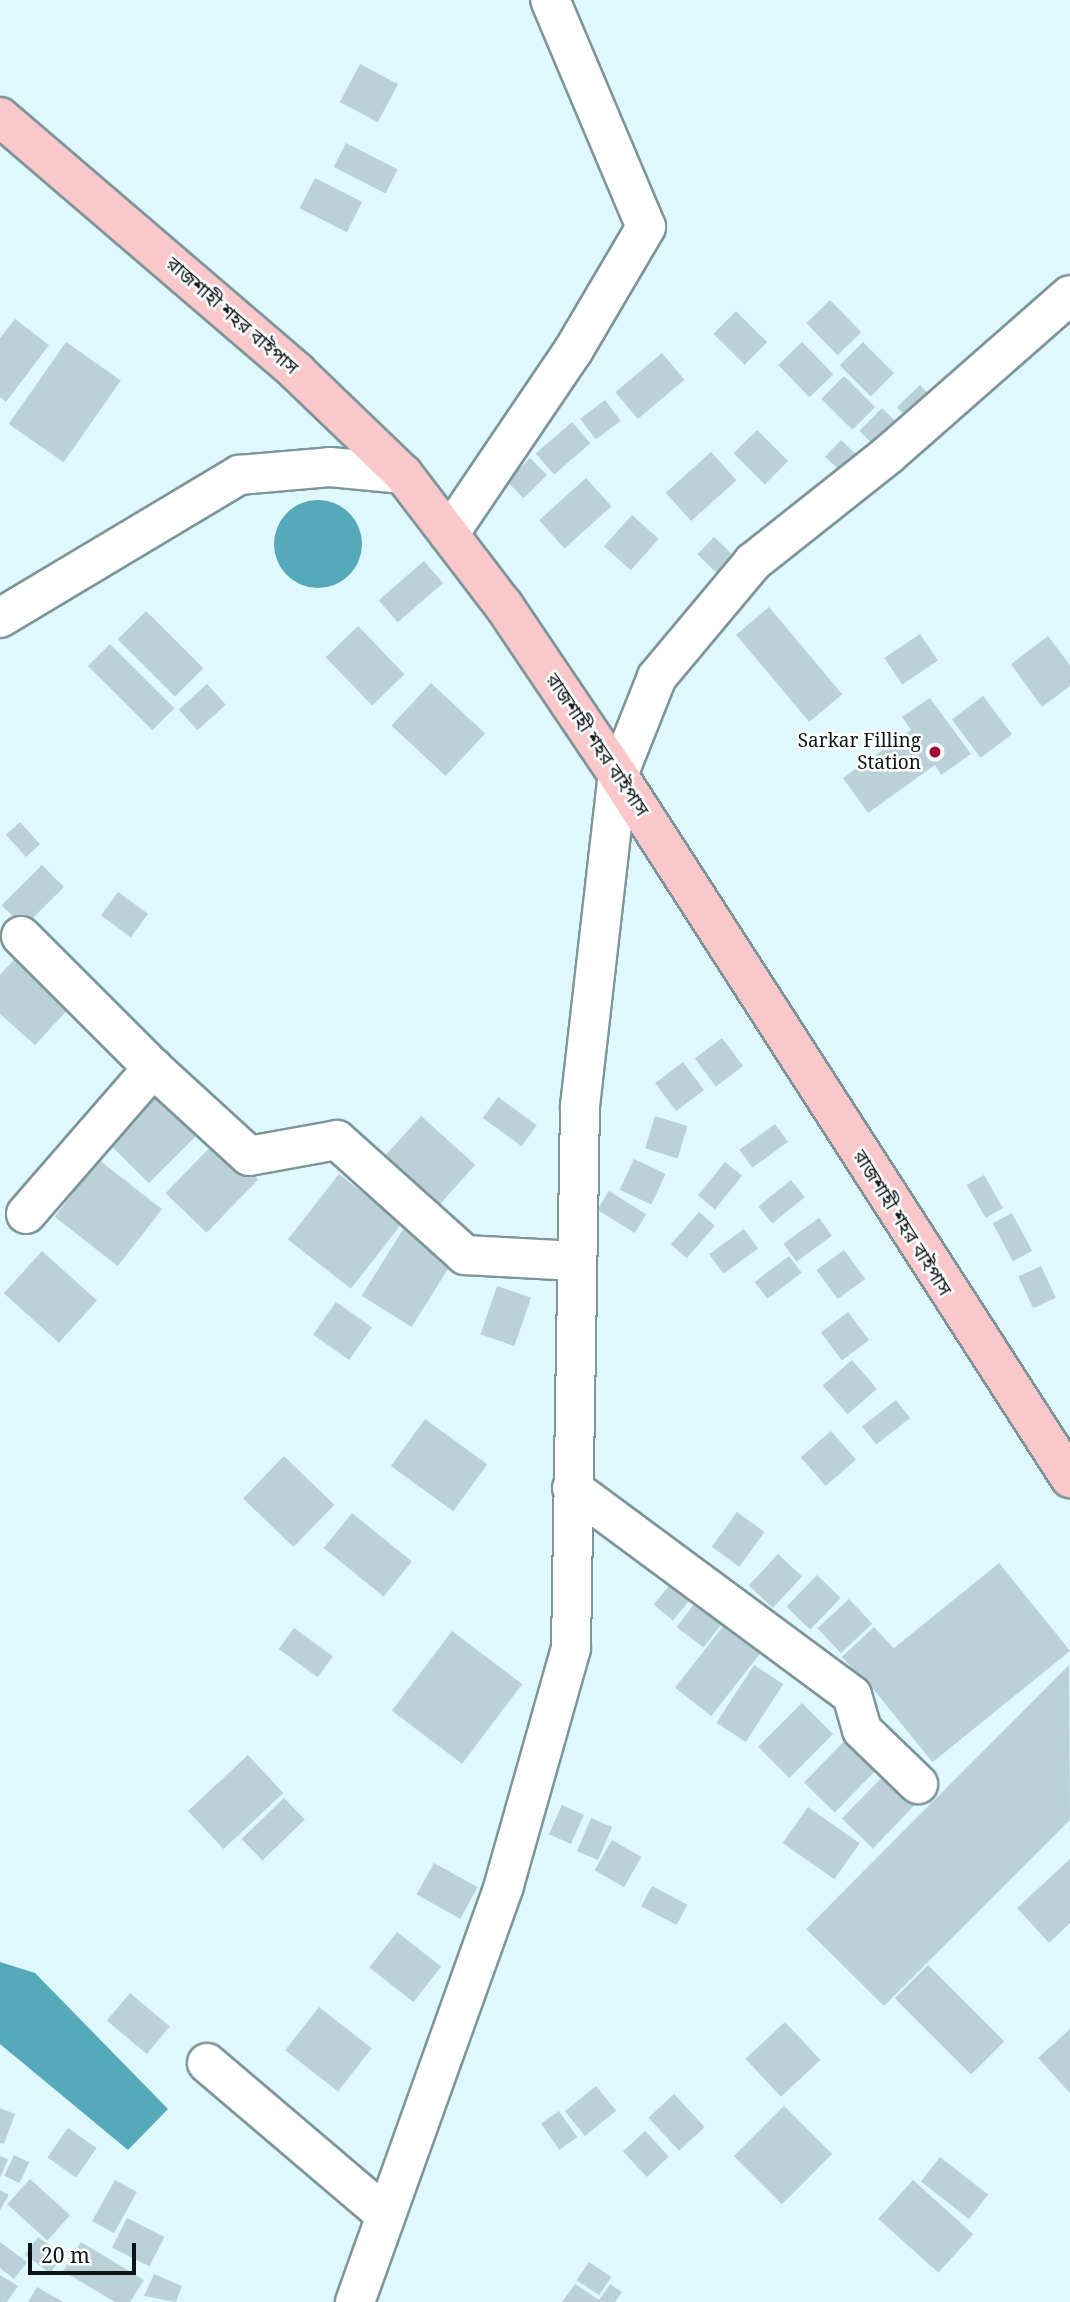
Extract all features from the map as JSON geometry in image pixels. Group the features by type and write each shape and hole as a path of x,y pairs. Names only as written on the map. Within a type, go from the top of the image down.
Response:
{"highway":[{"name":"রাজশাহী শহর বাইপাস","path":"0,117 297,372 403,474 449,534 618,775 1070,1478"}],"street":[{"path":"449,534 573,351 646,227 550,0"},
{"path":"355,2302 383,2213 505,1885 571,1648 580,1106 618,775 657,677 753,562 888,455 1070,295"},
{"path":"0,618 239,475 330,467 403,474"},
{"path":"21,936 153,1068 249,1156 337,1140 465,1255 576,1261"},
{"path":"26,1213 153,1068"},
{"path":"572,1488 852,1695 862,1730 918,1784"},
{"path":"207,2063 383,2213"}],"water":[{"path":"318,500 343,507 355,519 362,544 355,569 343,581 318,588 293,581 281,569 274,544 281,519 293,507"},
{"path":"0,1962 35,1973 168,2109 128,2150 0,2044"}],"building":[{"path":"360,64 398,84 378,122 340,102"},
{"path":"346,143 398,169 385,193 334,167"},
{"path":"315,178 362,202 347,232 300,208"},
{"path":"830,300 861,332 838,355 806,323"},
{"path":"736,311 767,342 744,365 713,334"},
{"path":"15,319 49,345 6,402 0,397 0,338"},
{"path":"66,342 121,380 64,462 9,424"},
{"path":"802,342 833,374 810,397 778,365"},
{"path":"863,342 894,373 871,396 840,365"},
{"path":"662,353 684,380 638,419 615,392"},
{"path":"844,376 875,407 852,430 821,399"},
{"path":"920,385 951,417 928,440 897,407"},
{"path":"605,400 621,421 596,439 580,419"},
{"path":"882,408 913,439 890,462 859,431"},
{"path":"572,422 590,443 554,475 536,453"},
{"path":"757,430 788,461 765,484 734,453"},
{"path":"841,440 864,462 848,479 825,457"},
{"path":"711,452 736,480 691,521 666,493"},
{"path":"530,458 547,475 524,498 507,481"},
{"path":"586,478 611,506 565,548 539,520"},
{"path":"632,515 659,539 631,570 604,546"},
{"path":"714,537 738,560 721,577 697,554"},
{"path":"424,561 443,583 398,622 379,600"},
{"path":"769,607 842,694 809,722 736,635"},
{"path":"146,611 203,668 175,697 118,639"},
{"path":"358,626 405,674 372,705 326,657"},
{"path":"920,634 938,661 902,685 884,658"},
{"path":"1048,636 1070,665 1070,686 1042,707 1011,664"},
{"path":"110,644 174,708 152,730 88,666"},
{"path":"431,683 485,733 446,776 391,725"},
{"path":"207,684 226,705 197,730 179,709"},
{"path":"983,696 1012,734 981,758 952,719"},
{"path":"930,698 971,754 941,775 935,765 868,813 843,778 911,730 902,717"},
{"path":"20,822 40,844 26,857 6,835"},
{"path":"42,865 64,887 24,927 2,905"},
{"path":"118,892 148,914 131,937 101,915"},
{"path":"20,953 74,1003 35,1045 0,1014 0,975"},
{"path":"722,1038 743,1066 716,1086 695,1058"},
{"path":"683,1062 704,1090 676,1111 655,1083"},
{"path":"160,1090 201,1131 149,1183 108,1142"},
{"path":"498,1097 537,1125 522,1146 483,1118"},
{"path":"421,1116 475,1165 437,1207 383,1158"},
{"path":"655,1116 688,1126 678,1158 645,1149"},
{"path":"775,1124 788,1142 752,1168 739,1150"},
{"path":"217,1140 258,1180 207,1233 166,1193"},
{"path":"634,1159 666,1174 651,1205 620,1190"},
{"path":"99,1160 162,1209 118,1266 55,1217"},
{"path":"725,1162 742,1176 715,1209 698,1195"},
{"path":"339,1174 402,1223 351,1289 288,1239"},
{"path":"984,1175 1003,1208 986,1218 967,1185"},
{"path":"791,1180 805,1197 772,1224 758,1206"},
{"path":"609,1191 646,1214 635,1233 597,1210"},
{"path":"699,1212 715,1226 687,1258 671,1244"},
{"path":"1012,1213 1032,1251 1013,1261 993,1223"},
{"path":"819,1218 832,1236 796,1262 783,1244"},
{"path":"404,1228 454,1259 412,1327 362,1296"},
{"path":"744,1229 758,1248 723,1274 709,1254"},
{"path":"844,1250 865,1279 838,1299 816,1270"},
{"path":"42,1251 97,1301 59,1343 4,1293"},
{"path":"789,1256 802,1273 767,1299 755,1282"},
{"path":"1041,1266 1056,1298 1033,1308 1018,1277"},
{"path":"497,1286 531,1298 514,1346 480,1334"},
{"path":"336,1302 372,1327 349,1360 313,1335"},
{"path":"848,1312 869,1340 842,1360 821,1332"},
{"path":"852,1360 877,1389 847,1414 823,1386"},
{"path":"896,1400 910,1418 876,1445 862,1426"},
{"path":"425,1419 487,1464 453,1511 391,1466"},
{"path":"831,1431 856,1460 826,1486 801,1457"},
{"path":"284,1456 334,1505 293,1547 243,1498"},
{"path":"737,1512 765,1532 739,1567 712,1547"},
{"path":"352,1513 412,1561 384,1596 324,1548"},
{"path":"778,1554 802,1577 773,1608 749,1585"},
{"path":"999,1563 1070,1651 933,1762 861,1674"},
{"path":"680,1573 699,1589 673,1620 654,1604"},
{"path":"817,1575 841,1598 810,1630 786,1607"},
{"path":"703,1592 730,1612 704,1648 677,1627"},
{"path":"849,1599 872,1624 841,1653 818,1628"},
{"path":"728,1620 764,1648 711,1716 675,1688"},
{"path":"874,1627 897,1652 865,1682 842,1657"},
{"path":"294,1628 333,1656 318,1677 279,1649"},
{"path":"452,1631 522,1684 462,1764 392,1711"},
{"path":"754,1665 783,1684 746,1742 716,1723"},
{"path":"1069,1665 1070,1820 884,2006 806,1929"},
{"path":"802,1703 833,1734 789,1778 758,1747"},
{"path":"847,1738 878,1768 835,1812 804,1783"},
{"path":"248,1755 283,1793 223,1849 188,1811"},
{"path":"885,1774 916,1804 873,1848 842,1819"},
{"path":"284,1798 305,1820 262,1861 242,1839"},
{"path":"562,1805 584,1815 571,1844 549,1834"},
{"path":"808,1807 860,1843 834,1879 783,1843"},
{"path":"591,1818 612,1827 598,1860 577,1851"},
{"path":"612,1840 641,1857 624,1887 594,1870"},
{"path":"1070,1859 1070,1923 1049,1943 1017,1908"},
{"path":"434,1863 478,1887 460,1919 417,1894"},
{"path":"652,1886 687,1905 677,1925 641,1906"},
{"path":"397,1932 441,1966 413,2002 369,1967"},
{"path":"928,1965 1004,2041 971,2075 895,1998"},
{"path":"130,1993 170,2026 147,2054 107,2021"},
{"path":"319,2007 372,2048 338,2092 285,2050"},
{"path":"785,2022 820,2060 781,2097 746,2059"},
{"path":"1070,2029 1070,2093 1038,2058"},
{"path":"596,2086 616,2111 585,2136 565,2111"},
{"path":"674,2094 705,2127 679,2151 648,2118"},
{"path":"784,2106 832,2154 782,2204 734,2156"},
{"path":"0,2108 15,2114 4,2144 0,2143"},
{"path":"559,2111 577,2137 559,2150 541,2124"},
{"path":"68,2128 97,2148 76,2178 47,2157"},
{"path":"645,2131 669,2157 647,2177 623,2151"},
{"path":"14,2155 29,2162 20,2183 4,2176"},
{"path":"0,2156 8,2159 0,2178"},
{"path":"940,2157 988,2195 969,2219 921,2181"},
{"path":"30,2179 70,2215 47,2240 7,2204"},
{"path":"115,2180 137,2192 114,2233 92,2221"},
{"path":"913,2180 973,2234 938,2273 878,2219"},
{"path":"0,2190 9,2195 0,2210"},
{"path":"127,2218 164,2237 149,2266 112,2247"},
{"path":"38,2237 63,2255 50,2273 25,2255"},
{"path":"0,2242 27,2262 14,2279 0,2268"},
{"path":"81,2242 144,2280 130,2302 115,2302 63,2271"},
{"path":"589,2262 611,2277 599,2295 577,2280"},
{"path":"154,2274 182,2286 176,2302 144,2296"},
{"path":"0,2275 18,2286 7,2302 0,2302"},
{"path":"575,2284 599,2300 610,2284 622,2292 615,2302 562,2302"},
{"path":"37,2287 63,2302 28,2302"}],"place":[{"name":"Sarkar Filling Station","path":"935,752"}]}
